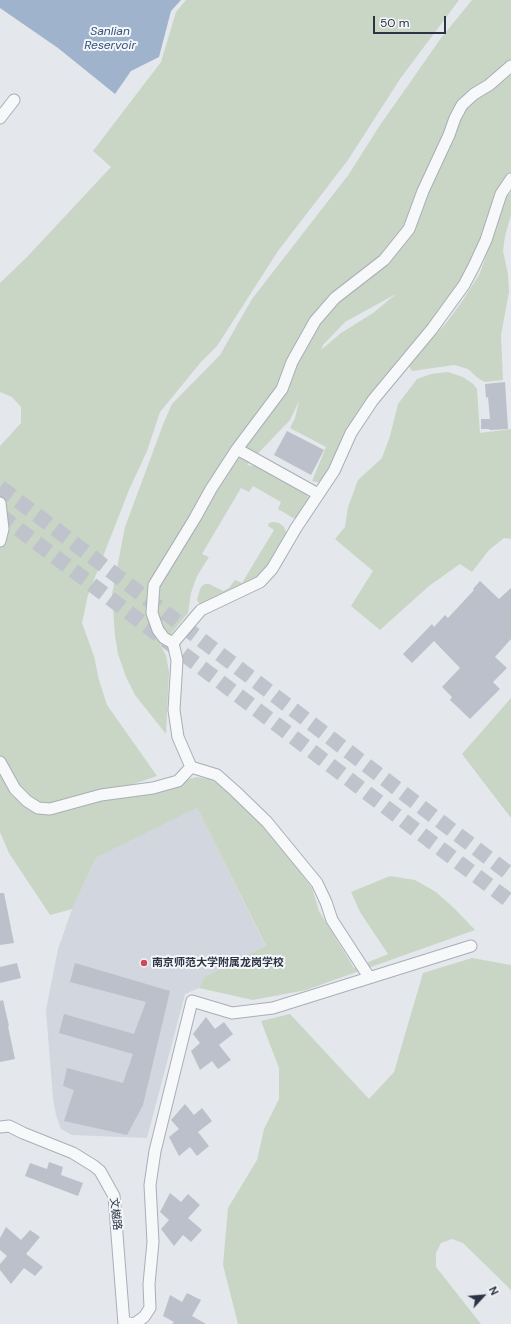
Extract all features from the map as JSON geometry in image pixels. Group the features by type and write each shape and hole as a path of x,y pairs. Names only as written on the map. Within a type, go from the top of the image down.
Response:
{"street":[{"path":"369,977 332,920 326,902 317,883 267,822 217,775 191,767 178,737 174,710 177,660 173,643 164,638 154,622 152,613 154,585 211,489 237,449 282,389 292,362 315,321 335,298 384,260 409,229 423,191 462,105 511,66"},
{"path":"0,118 14,100"},
{"path":"173,643 201,610 260,582 277,562 296,528 334,471 352,433 373,400 432,328 464,285 486,240 500,194 511,180"},
{"path":"237,449 318,494"},
{"path":"0,503 3,529 0,541"},
{"path":"0,762 15,789 27,801 38,808 50,809 101,795 153,788 178,781 191,767"},
{"path":"124,1323 134,1324 144,1317 150,1308 149,1284 153,1242 150,1185 155,1151 192,1001 232,1013 273,1008 471,946"},
{"name":"文樾路","path":"1,1124 73,1153 100,1171 114,1196 124,1323"}],"shaded area":[{"name":"南京师范大学附属龙岗学校","path":"197,808 266,947 204,977 199,988 185,994 147,1138 72,1135 61,1129 56,1115 53,1099 46,1010 58,949 72,909 96,858"}],"green space":[{"path":"186,0 459,0 400,79 348,160 278,251 217,346 201,362 160,412 147,451 129,490 88,595 82,623 94,656 99,680 107,705 157,776 113,791 114,799 197,777 210,779 226,788 245,806 281,847 312,888 319,911 354,968 388,954 360,912 351,892 390,876 415,880 436,892 475,930 306,990 253,1000 199,988 204,977 266,946 197,808 96,858 72,909 50,915 9,853 0,832 0,446 21,423 21,407 12,397 0,392 0,283 27,257 111,167 93,151 161,62 176,12"},
{"path":"472,0 511,0 511,175 470,269 322,483 312,481 326,447 290,428 295,418 299,401 290,420 247,465 256,466 303,491 309,498 309,501 298,518 293,518 278,509 281,502 253,486 249,492 241,488 202,554 209,557 197,576 191,593 188,613 163,644 160,645 166,655 169,672 166,734 135,695 126,677 118,654 112,594 125,527 164,422 172,404 220,355 252,299 349,174 380,125 441,38","holes":["396,294 373,313 341,333 321,350 323,345 345,322"]},
{"path":"511,192 511,215 505,236 503,251 508,274 509,292 501,335 503,380 485,382 468,369 454,365 412,371 408,365 447,322 480,273 506,198"},
{"path":"448,372 463,377 477,389 480,433 511,429 511,539 504,538 489,550 472,572 460,564 429,586 380,630 351,606 373,571 335,539 345,527 348,507 358,480 382,458 390,436 398,404 417,379 431,374"},
{"path":"269,523 279,523 284,527 287,535 262,577 201,606 197,600 200,589 205,584 209,584 223,591 229,588 235,580 242,583 274,530 268,526"},
{"path":"511,698 511,818 462,754"},
{"path":"472,958 511,965 511,1290 463,1243 452,1239 441,1243 436,1253 436,1267 481,1324 238,1324 223,1265 228,1208 257,1160 264,1129 279,1099 279,1068 261,1021 290,1014 369,1099 394,1072 423,973"}],"water":[{"name":"Sanlian Reservoir","path":"0,0 181,0 171,11 159,57 131,71 115,94 58,48 0,8"}],"building":[{"path":"505,382 508,429 481,429 481,419 490,419 485,384"},
{"path":"287,431 324,450 311,475 274,455"},
{"path":"480,581 499,599 511,588 511,639 495,657 507,668 493,682 500,689 470,719 450,700 452,697 442,687 460,668 434,641 412,663 403,654 432,624 434,627 445,615 448,618 474,590 473,589"},
{"path":"0,893 4,893 14,943 0,945"},
{"path":"17,963 21,978 0,983 0,967"},
{"path":"75,963 170,991 143,1105 127,1135 64,1121 74,1090 63,1086 67,1068 123,1083 133,1054 59,1033 64,1014 134,1034 146,1002 70,982"},
{"path":"3,1000 15,1059 0,1062 0,1001"},
{"path":"206,1017 215,1029 224,1022 233,1034 219,1045 231,1060 218,1069 212,1061 200,1070 191,1051 200,1043 193,1034"},
{"path":"185,1104 194,1115 202,1108 212,1121 198,1132 209,1146 197,1156 190,1147 179,1156 169,1137 179,1129 171,1120"},
{"path":"49,1162 63,1167 61,1175 83,1183 78,1196 25,1176 30,1163 47,1169"},
{"path":"170,1193 181,1202 188,1194 200,1205 188,1218 202,1230 191,1242 183,1235 174,1246 161,1229 169,1220 160,1212"},
{"path":"6,1227 21,1240 30,1230 40,1237 26,1254 43,1267 35,1276 24,1268 11,1284 0,1270 0,1264 7,1256 0,1250 0,1238"},
{"path":"187,1293 201,1300 192,1316 206,1324 172,1324 174,1322 163,1316 170,1295 182,1302"}],"tunnel":[{"path":"0,487 511,875"},
{"path":"0,515 511,902"}],"place":[{"name":"南京师范大学附属龙岗学校","path":"144,963"}]}
